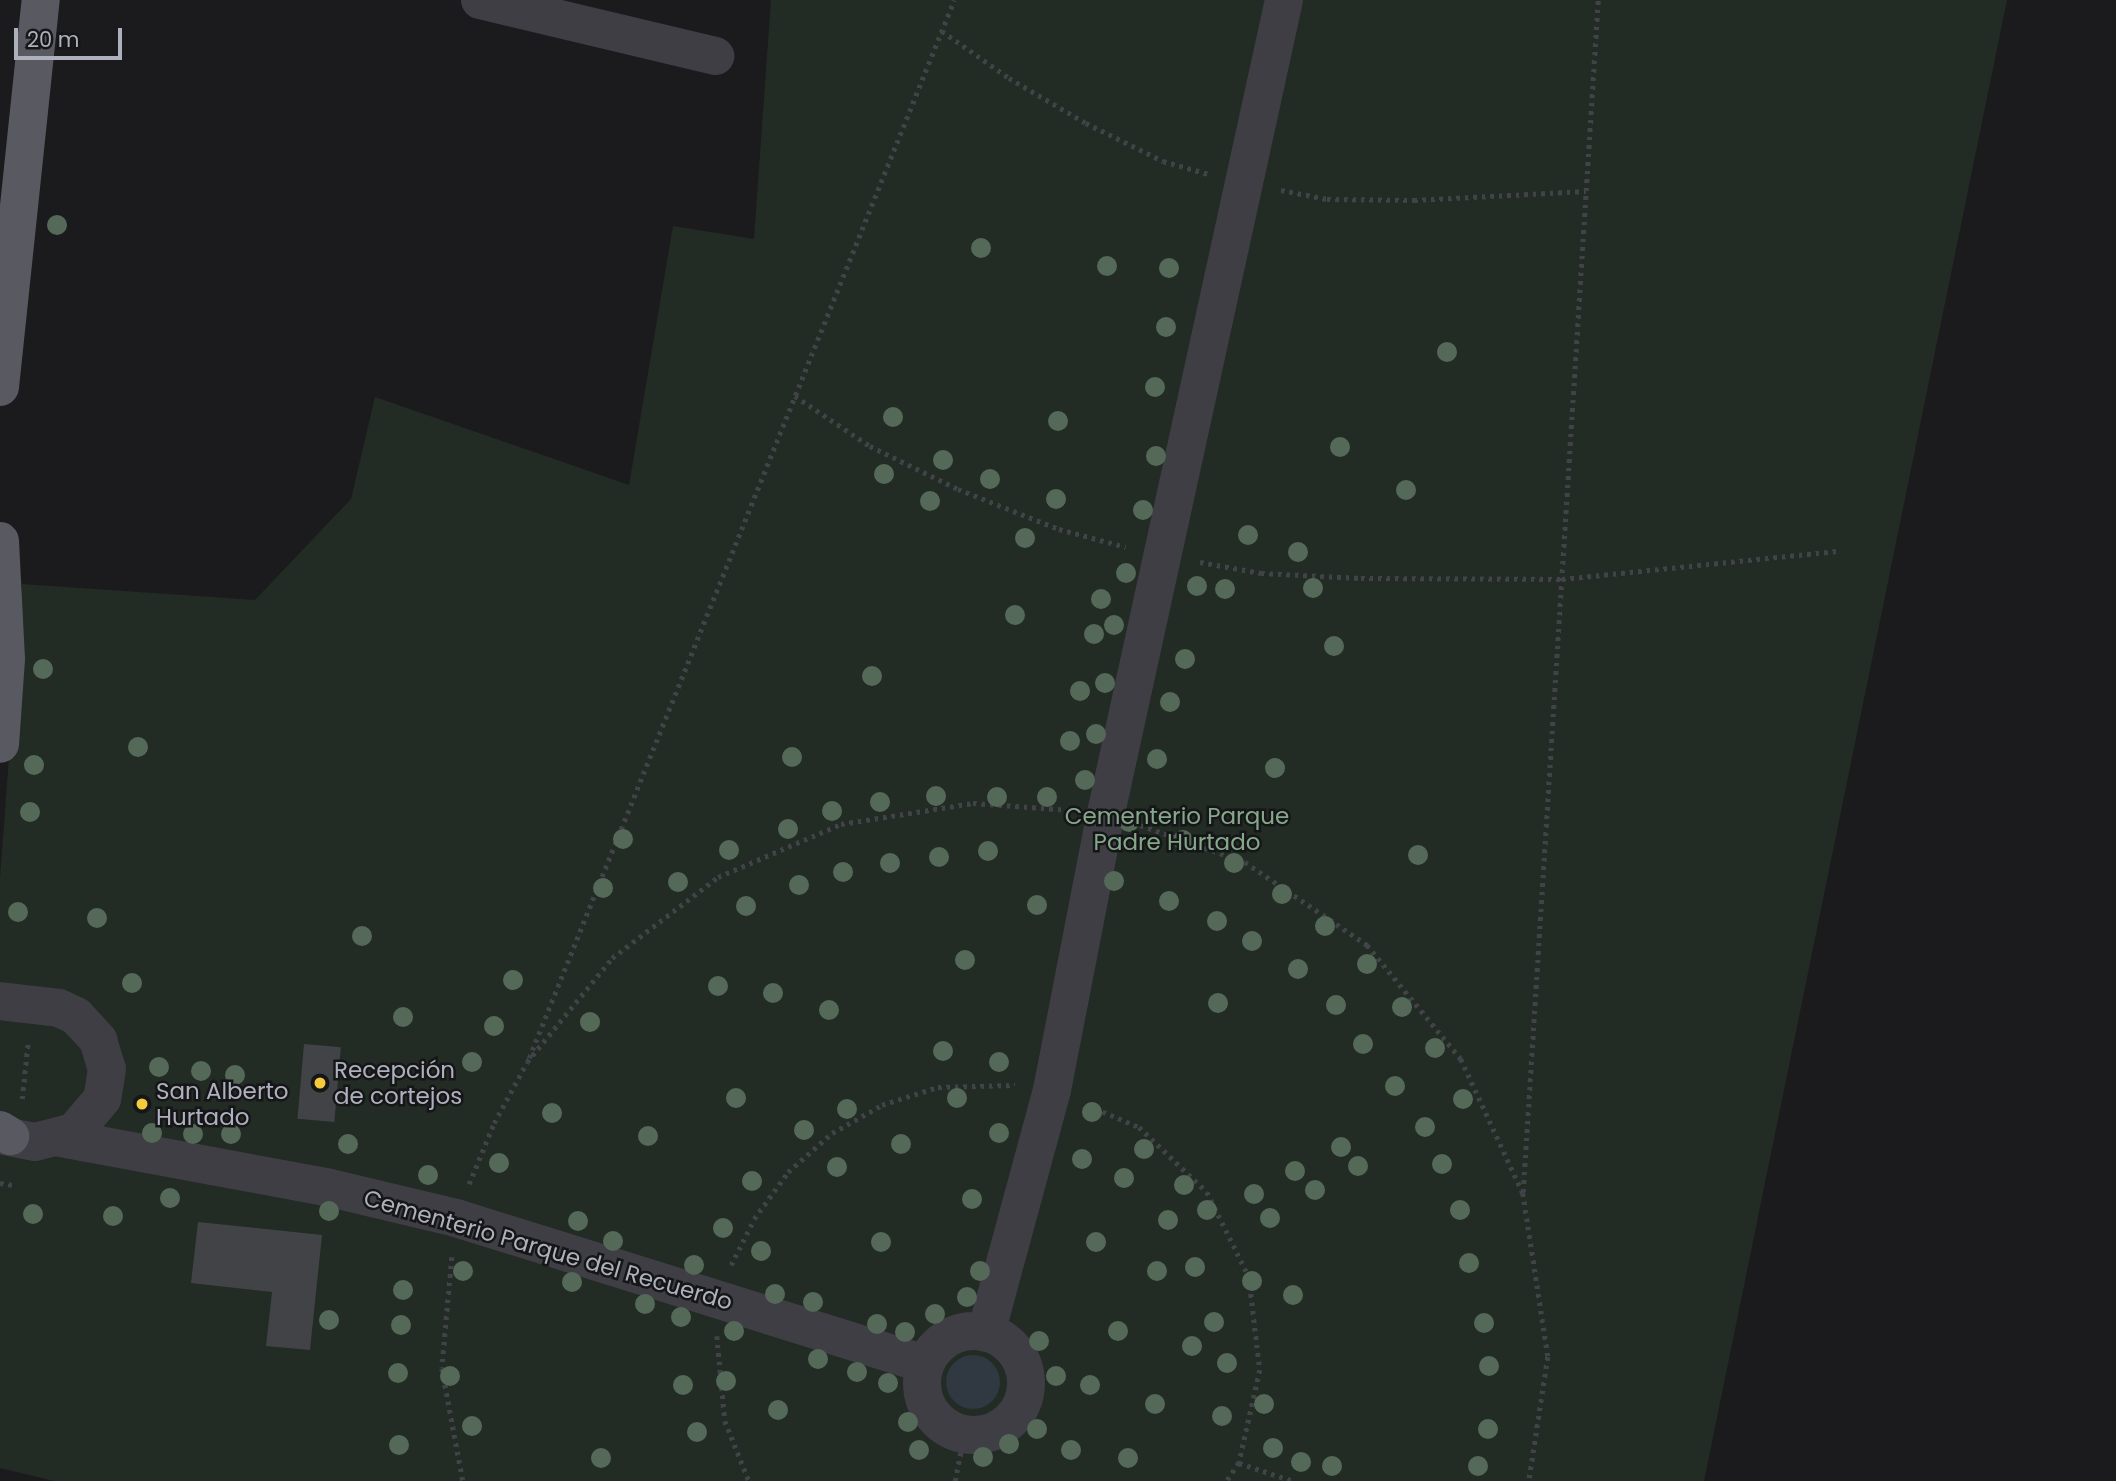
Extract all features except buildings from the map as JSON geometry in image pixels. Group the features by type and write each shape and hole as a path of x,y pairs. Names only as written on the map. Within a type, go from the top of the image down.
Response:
{"main road":[{"path":"0,387 41,0"},
{"path":"0,541 6,659 0,744"}],"street":[{"path":"480,0 715,55"},
{"path":"986,1333 1052,1090 1106,813 1284,0"},
{"path":"0,1001 59,1008 90,1028 104,1054 102,1098 106,1131 124,1150"},
{"path":"61,1138 86,1123 102,1098"},
{"name":"Cementerio Parque del Recuerdo","path":"8,1127 35,1142 61,1138 326,1187 456,1218 925,1364"},
{"path":"986,1333 1015,1352 1026,1386 1013,1419 998,1429 964,1435 933,1416 925,1400 925,1364 933,1351 957,1334 986,1333"}],"path":[{"path":"463,1481 442,1367 456,1218 495,1123 527,1062 954,0"},
{"path":"1530,1481 1548,1357 1523,1193 1598,0"},
{"path":"795,396 870,446 958,489 1059,529 1162,556 1261,573 1562,579 1838,551"},
{"path":"527,1062 612,958 718,877 841,824 973,803 1106,813 1245,862 1367,945 1461,1059 1523,1193"},
{"path":"8,1127 28,1040"},
{"path":"749,1481 725,1421 715,1297 754,1219 788,1172 832,1133 882,1105 937,1087 995,1082 1052,1090 1139,1127 1207,1192 1250,1277 1260,1370 1239,1463 1227,1481"},
{"path":"0,1184 13,1185"},
{"path":"955,1481 964,1435"},
{"path":"1239,1463 1293,1481"}],"green space":[{"name":"Cementerio Parque Padre Hurtado","path":"771,0 2007,0 1704,1481 54,1481 0,1468 0,878 22,584 255,600 351,499 375,397 629,485 673,226 754,239"}],"shaded area":[{"path":"973,1355 992,1363 1000,1382 992,1401 973,1409 954,1401 946,1382 954,1363"}],"place":[{"name":"Recepción de cortejos","path":"320,1083"},
{"name":"San Alberto Hurtado","path":"142,1104"}]}
